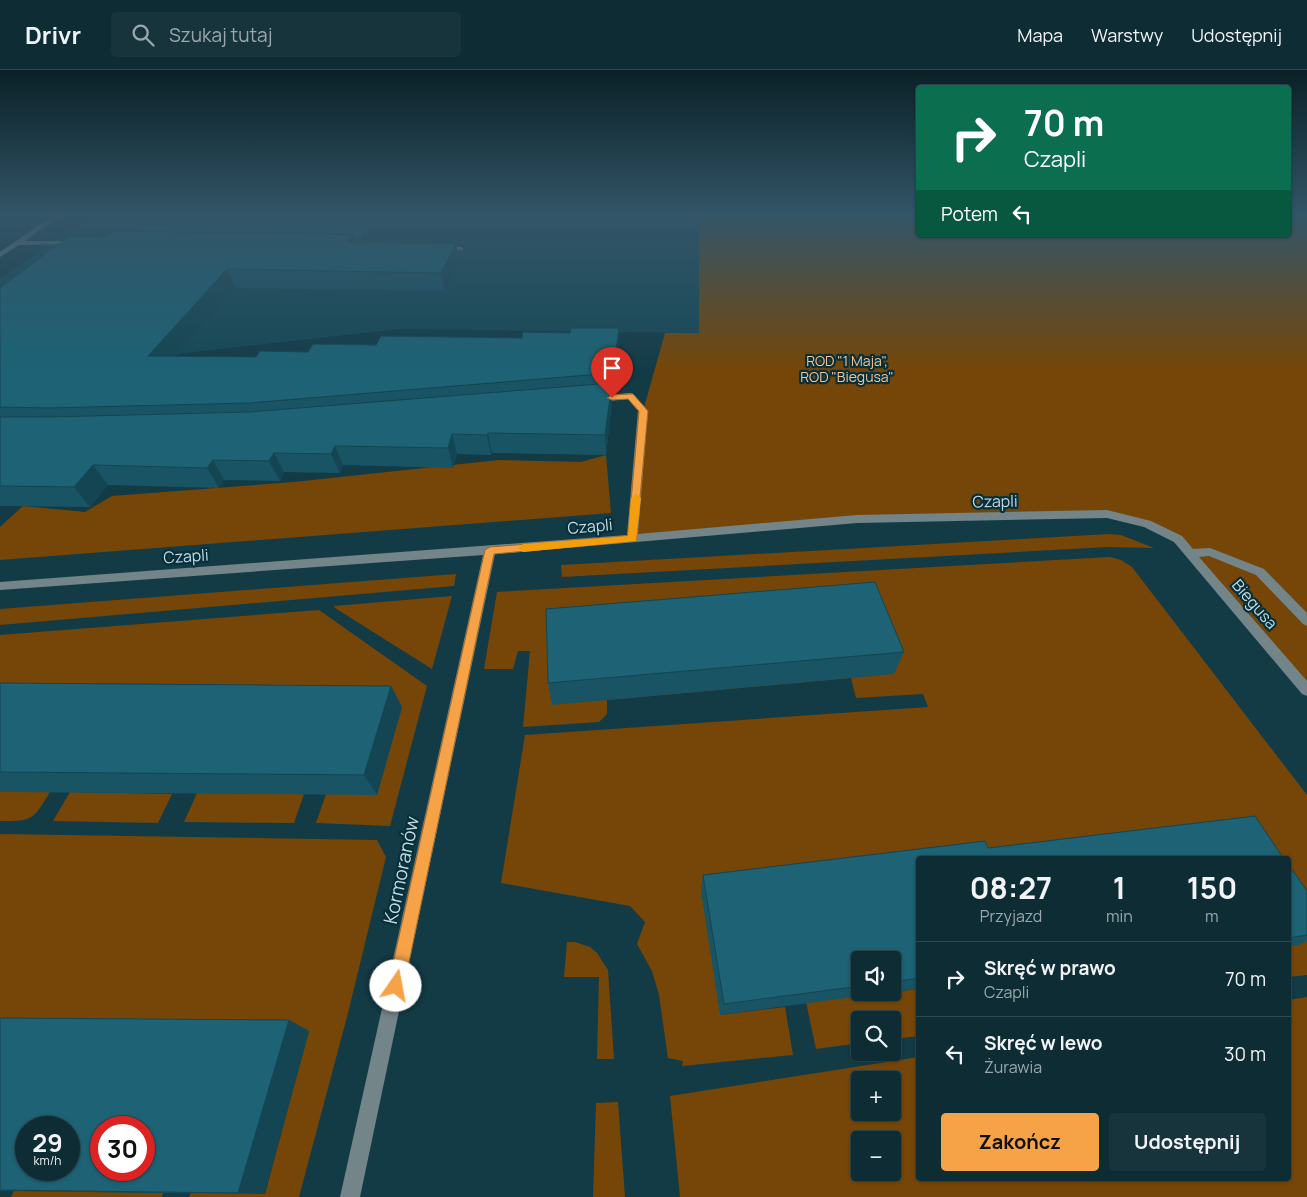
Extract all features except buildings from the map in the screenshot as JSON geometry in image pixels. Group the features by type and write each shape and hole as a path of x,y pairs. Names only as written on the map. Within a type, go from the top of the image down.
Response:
{"street":[{"path":"583,400 630,396 643,411 632,539"},
{"name":"Czapli","path":"0,586 632,539 857,519 1107,514 1147,524 1178,539"},
{"name":"Biegusa","path":"1178,539 1307,690"},
{"name":"Kormoranów","path":"350,1197 490,550"},
{"path":"1190,553 1210,552 1260,572 1307,621"}],"shaded area":[{"path":"16,268 699,268 699,333 399,329 132,359 0,354 0,279"}],"green space":[{"name":"ROD \"1 Maja\", ROD \"Biegusa\"","path":"699,268 1307,268 1307,690 1190,553 1147,524 1107,514 857,519 632,539 643,411 665,333 699,333"},
{"path":"606,455 611,513 0,560 0,527 23,506 85,512 112,496 294,482 499,460 581,462"},
{"path":"1110,534 1121,535 1154,548 1107,547 562,577 561,565"},
{"path":"1110,557 1121,560 1132,567 1307,795 1307,975 1291,977 1291,856 916,856 916,861 720,1015 785,1007 793,1055 682,1066 683,1061 668,1058 659,995 652,971 637,944 645,922 630,906 501,883 525,735 928,707 923,694 856,698 851,678 894,674 607,700 607,714 599,722 523,727 530,651 518,651 513,669 484,669 497,592"},
{"path":"456,574 454,586 0,625 0,609"},
{"path":"452,596 432,669 334,606"},
{"path":"319,610 427,686 390,826 316,823 326,794 0,704 0,635"},
{"path":"0,792 50,792 40,808 31,817 0,821"},
{"path":"70,792 172,794 158,823 53,821"},
{"path":"197,793 304,794 294,823 184,822"},
{"path":"0,834 377,840 386,857 348,1013 299,1197 189,1197 191,1192 265,1194 309,1031 0,1028"},
{"path":"567,942 575,942 590,947 597,953 608,970 614,1059 597,1059 599,977 564,977"},
{"path":"916,989 916,1036 901,1038 901,1011 851,1011 851,1044 816,1049 806,1002 851,997 851,1001 901,1001 901,991"},
{"path":"1307,997 1307,1197 680,1197 670,1096 916,1057 916,1181 1291,1181 1291,1000"},
{"path":"618,1102 625,1197 593,1197 596,1103"},
{"path":"14,1191 163,1193 162,1197 11,1197"}],"slow traffic":[{"path":"523,548 632,539 636,498"}],"route":[{"path":"396,986 490,550 632,539 643,411 630,396 612,398"}]}
